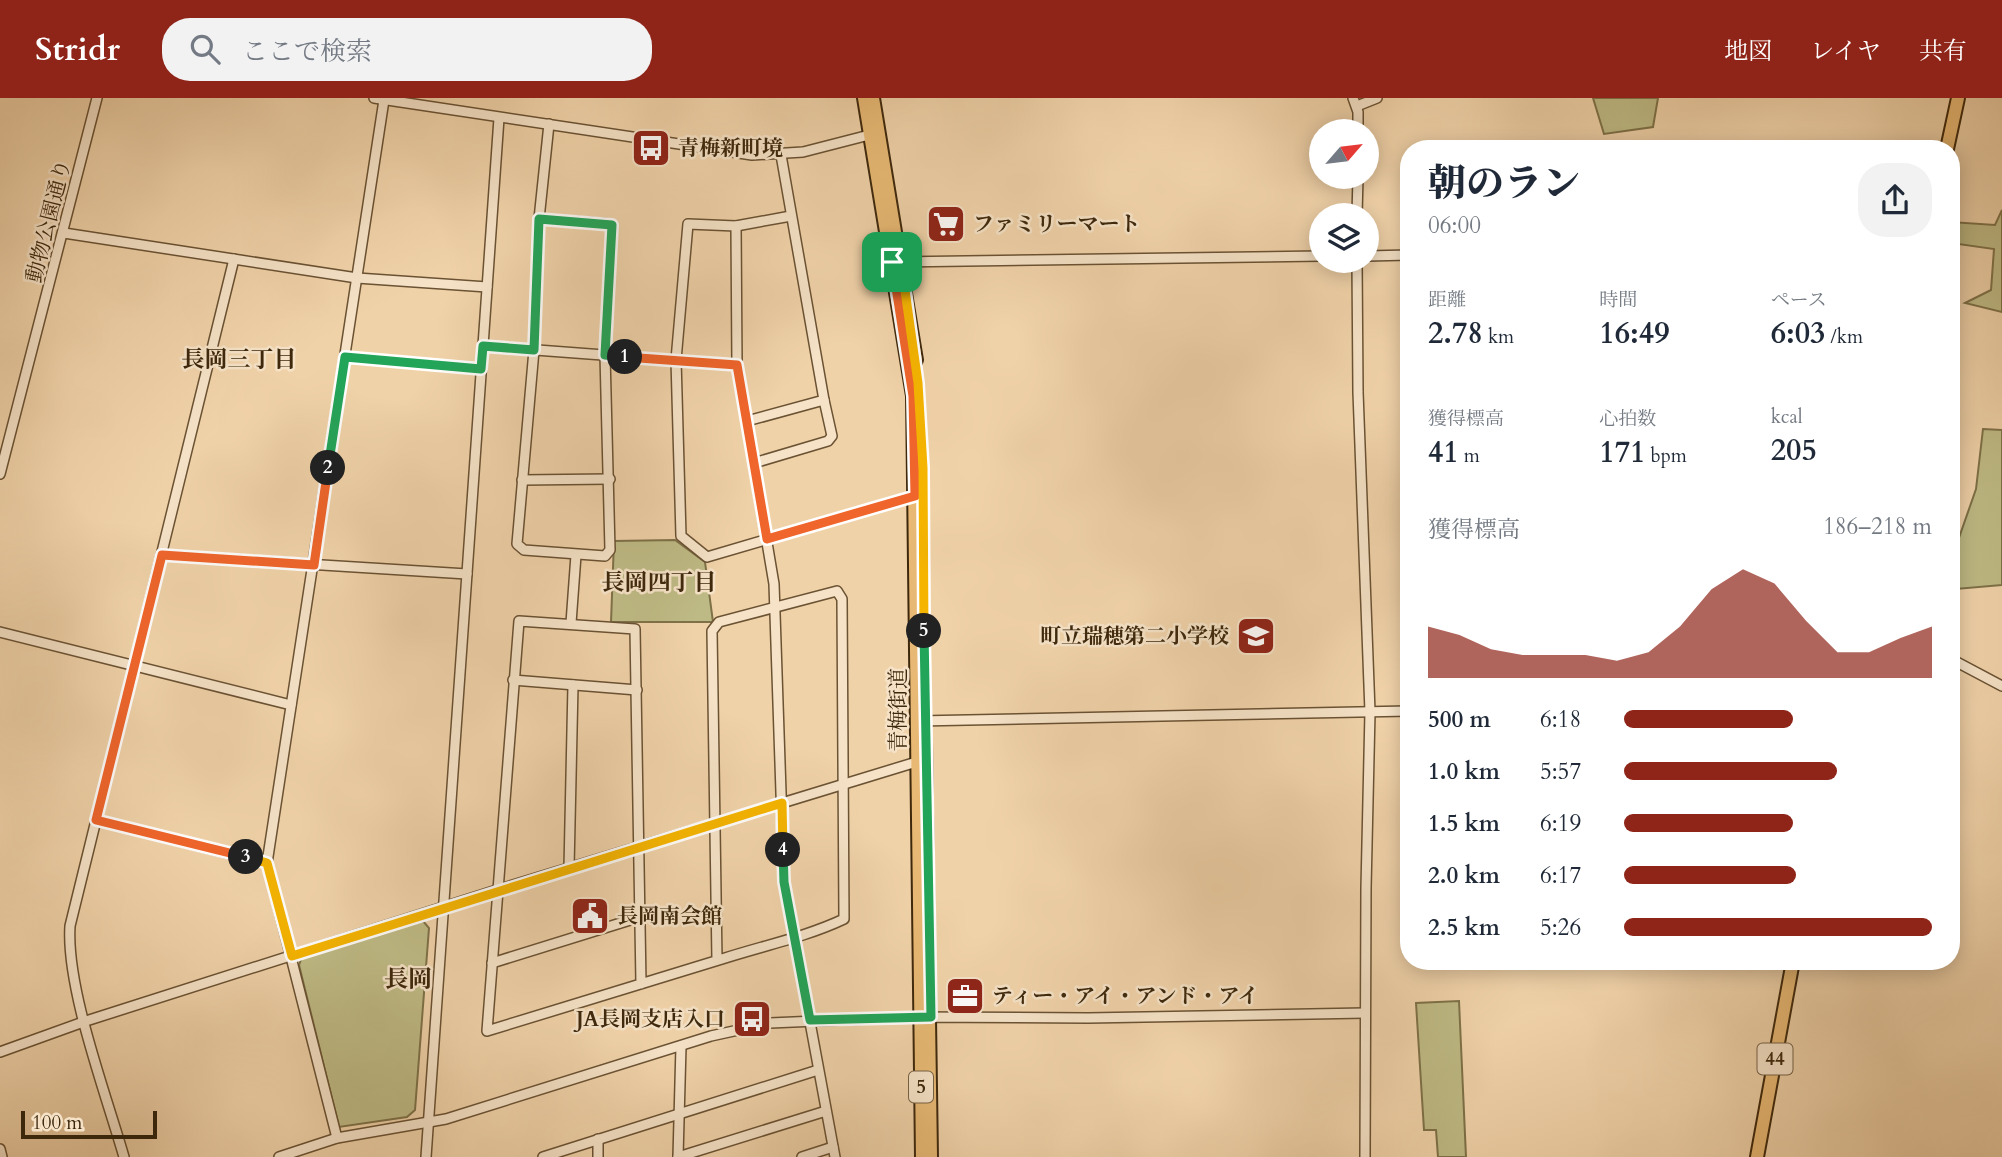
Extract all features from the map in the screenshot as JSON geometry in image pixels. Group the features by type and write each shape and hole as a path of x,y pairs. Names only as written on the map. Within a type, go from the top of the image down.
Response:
{"main road":[{"name":"青梅街道","path":"864,98 874,134 919,395 925,1017 932,1157"},
{"name":"青梅街道","path":"873,98 874,134"},
{"path":"1949,140 1958,98"},
{"name":"青梅街道","path":"896,262 913,396 921,721"},
{"name":"44","path":"1757,1157 1791,970"},
{"name":"青梅街道","path":"922,1157 925,1017"}],"street":[{"name":"動物公園通り","path":"0,474 97,98"},
{"path":"1355,102 1377,98"},
{"path":"337,1138 267,863 357,278 379,99 728,153 781,155 874,134"},
{"path":"426,1157 499,118"},
{"path":"539,219 612,225 605,355 610,550 605,556 520,548 522,480 534,350 539,219 549,124"},
{"path":"754,463 828,441 832,436 781,155"},
{"path":"791,216 736,226 688,225 677,360 681,536 707,556 915,496"},
{"path":"736,226 737,365 776,607 784,882 834,1152 802,1157"},
{"path":"64,233 357,278 487,287"},
{"path":"1379,256 1400,255"},
{"path":"896,262 1309,256"},
{"path":"124,1157 86,1021 69,943 73,908 234,259"},
{"path":"1357,273 1358,392 1370,712 1365,1157"},
{"path":"483,346 737,365"},
{"path":"345,357 481,369"},
{"path":"747,421 824,400"},
{"path":"522,480 610,479"},
{"path":"162,555 467,574"},
{"path":"571,623 576,555"},
{"path":"641,984 635,629 519,621 487,1031 641,984 717,960 793,937 840,921 845,915 840,593 832,591 719,622 712,631 717,960"},
{"path":"0,632 291,705"},
{"path":"1960,664 2002,686"},
{"path":"513,680 637,690"},
{"path":"569,868 573,685"},
{"path":"921,721 1400,711"},
{"path":"0,1052 86,1021 497,890 921,760"},
{"path":"96,820 267,863"},
{"path":"492,963 640,917"},
{"path":"279,1157 337,1138 428,1124 742,1028 810,1020 925,1017 1365,1013"},
{"path":"681,1046 678,1157 826,1111"},
{"path":"543,1157 818,1070"},
{"path":"597,1157 598,1139"},
{"path":"0,1149 2,1157"}],"shaded area":[{"path":"1593,98 1658,98 1653,127 1604,134"},
{"path":"2002,210 2002,312 1965,303 1991,290 1994,249 1960,244 1960,223 1995,225"},
{"path":"1983,429 2002,430 2002,585 1960,589 1960,535 1976,489"},
{"path":"675,540 705,562 713,622 611,622 614,541"},
{"path":"423,921 429,928 415,1110 407,1117 339,1127 299,965 302,957"},
{"path":"1459,1001 1466,1157 1438,1157 1436,1130 1424,1130 1416,1003"}],"place":[{"name":"青梅新町境","path":"651,148"},
{"name":"ファミリーマート","path":"946,224"},
{"name":"町立瑞穂第二小学校","path":"1256,636"},
{"name":"長岡南会館","path":"590,916"},
{"name":"ティー・アイ・アンド・アイ","path":"965,996"},
{"name":"JA長岡支店入口","path":"752,1019"}],"district":[{"name":"長岡三丁目","path":"239,359"},
{"name":"長岡四丁目","path":"659,582"},
{"name":"長岡","path":"408,979"}],"route":[{"path":"539,219 612,225 605,355 737,365 767,539 915,496 913,396 892,262 901,262 913,333 920,407 931,1017 810,1020 784,882 782,803 292,956 267,863 96,820 162,555 314,565 345,357 481,369 483,346 534,350 539,219"}]}
